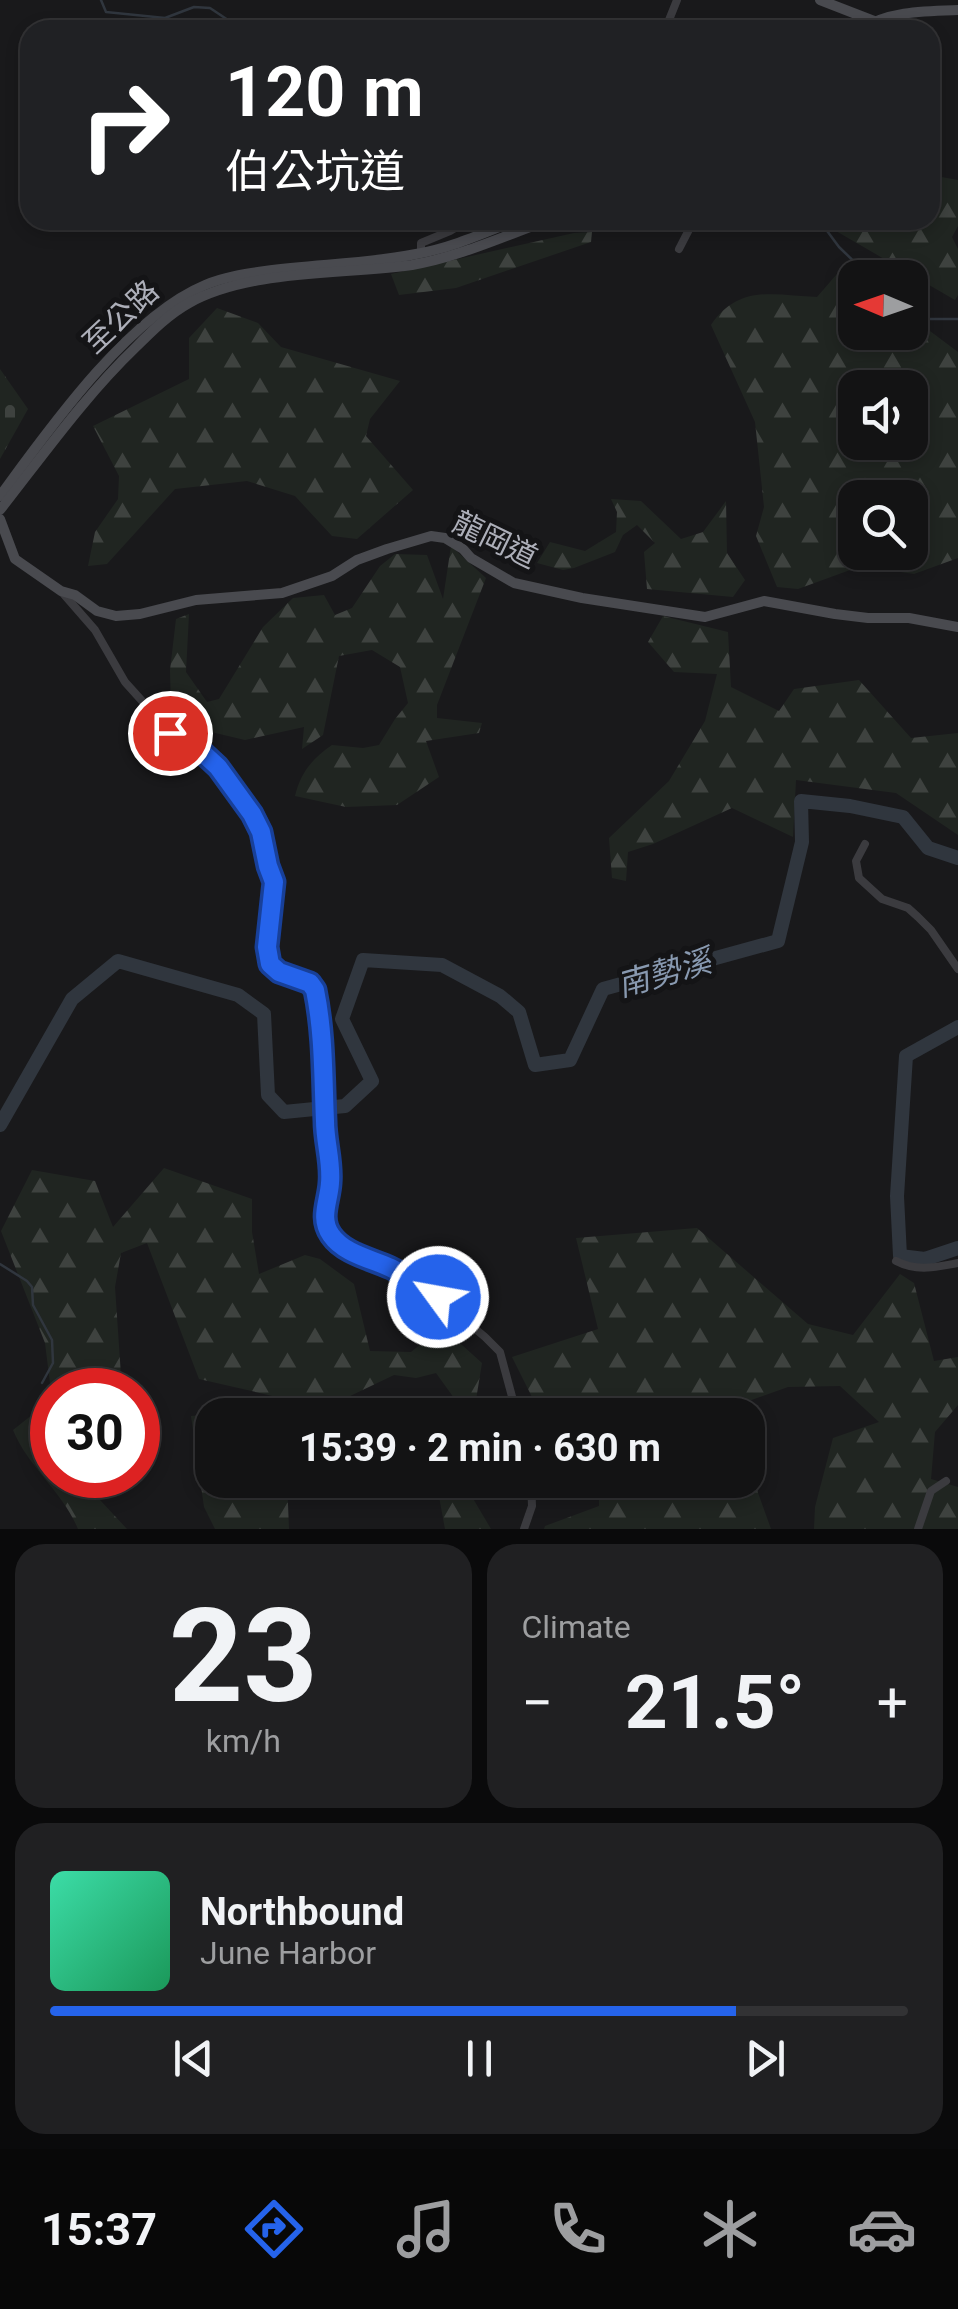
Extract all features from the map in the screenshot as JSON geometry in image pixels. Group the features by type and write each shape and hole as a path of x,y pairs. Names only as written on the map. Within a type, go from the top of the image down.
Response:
{"street":[{"path":"820,0 871,20"},
{"path":"877,20 913,6 958,10"},
{"path":"421,253 421,243 452,230"},
{"path":"331,268 443,248 497,230"},
{"path":"331,268 400,266 442,259 503,230"},
{"path":"680,249 689,230"},
{"name":"至公路","path":"0,496 90,388 152,323 214,292 331,268"},
{"path":"0,510 90,388"},
{"name":"龍岡道","path":"0,520 16,558 61,591 97,611 116,616 196,600 282,593 332,576 372,554 432,536 444,538 514,583 582,598 705,617 764,602 868,618 909,618 958,626"},
{"path":"61,591 95,630 125,682 170,733 218,767 261,832 274,882 267,947 270,964 279,972 310,983 315,990 323,1044 324,1123 331,1181 324,1211 332,1238 438,1297 485,1336 500,1352 512,1398"},
{"path":"865,844 856,861 858,878 882,899 908,908 931,930 958,968"},
{"path":"896,1261 907,1267 928,1269 958,1263"},
{"path":"918,1529 931,1491 946,1481"},
{"path":"524,1529 532,1498"}],"green space":[{"path":"940,177 958,180 958,226 952,237 958,249 955,300 928,284 928,260 886,260 835,230 940,230"},
{"path":"592,232 591,242 456,288 399,295 391,274 574,233"},
{"path":"838,273 838,350 928,350 928,330 958,352 958,558 928,569 928,480 838,480 838,570 850,570 798,589 777,587 756,536 764,507 755,422 711,325 733,303 772,294 817,297"},
{"path":"217,308 258,323 281,347 400,381 370,419 366,436 413,490 357,539 332,536 295,496 247,481 175,489 107,564 88,566 95,532 118,499 119,476 93,426 189,379 189,338"},
{"path":"0,369 28,409 0,459"},
{"path":"611,499 641,501 681,539 703,532 726,501 727,553 745,580 733,597 647,589 644,552 655,543 637,525 623,535 615,552 574,568 563,570 537,563 550,542 585,551 616,532 617,512"},
{"path":"451,546 486,578 437,705 437,718 482,723 479,733 426,741 439,777 397,805 346,807 295,796 304,773 325,750 332,745 379,745 408,703 400,667 372,650 339,656 323,735 302,749 304,727 245,740 190,727 171,706 170,670 176,619 189,614 186,672 207,702 219,699 263,627 293,598 324,595 335,615 352,608 380,566 395,554 427,555 443,599"},
{"path":"888,570 925,570 914,574"},
{"path":"663,616 728,632 731,687 779,711 794,689 859,680 911,738 958,733 958,835 896,793 796,780 793,837 732,808 628,852 626,881 612,878 609,838 669,781 705,721 717,674 674,672 648,642"},
{"path":"164,1168 252,1199 252,1232 259,1274 305,1255 320,1259 354,1284 370,1351 411,1352 442,1327 482,1363 476,1398 454,1398 436,1373 416,1378 394,1375 346,1398 282,1398 199,1379 147,1243 121,1253 115,1287 121,1368 48,1368 45,1343 1,1231 32,1170 95,1181 113,1227"},
{"path":"697,1228 808,1324 853,1335 900,1274 914,1283 934,1361 958,1357 958,1405 935,1432 931,1479 958,1487 958,1529 814,1529 815,1507 833,1438 879,1422 840,1386 788,1387 757,1398 532,1398 512,1357 598,1329 576,1238"},
{"path":"30,1416 30,1459 19,1443 13,1430"},
{"path":"60,1498 100,1498 127,1529 78,1529"},
{"path":"203,1498 288,1498 289,1529 215,1529"},
{"path":"439,1498 473,1498 491,1529 445,1529"},
{"path":"599,1498 760,1498 771,1529 544,1529 599,1506"}],"waterway":[{"path":"101,0 106,12 165,18 194,7 210,8 228,20"},
{"path":"826,230 852,260"},
{"path":"928,319 958,319"},
{"name":"南勢溪","path":"0,1125 72,999 118,961 238,995 264,1014 268,1095 284,1112 345,1106 372,1081 342,1019 363,960 442,965 500,996 519,1012 535,1065 570,1060 603,989 778,941 802,842 801,801 903,817 928,848 958,858"},
{"name":"南勢溪","path":"958,1027 906,1056 897,1196 900,1256 925,1259 958,1248"},
{"path":"0,1264 32,1287 33,1305 52,1340 50,1368"}],"route":[{"path":"170,733 218,767 252,814 261,832 274,882 267,947 270,964 279,972 310,983 315,990 323,1044 324,1123 331,1181 324,1211 327,1228 345,1248 393,1269 438,1297"}]}
